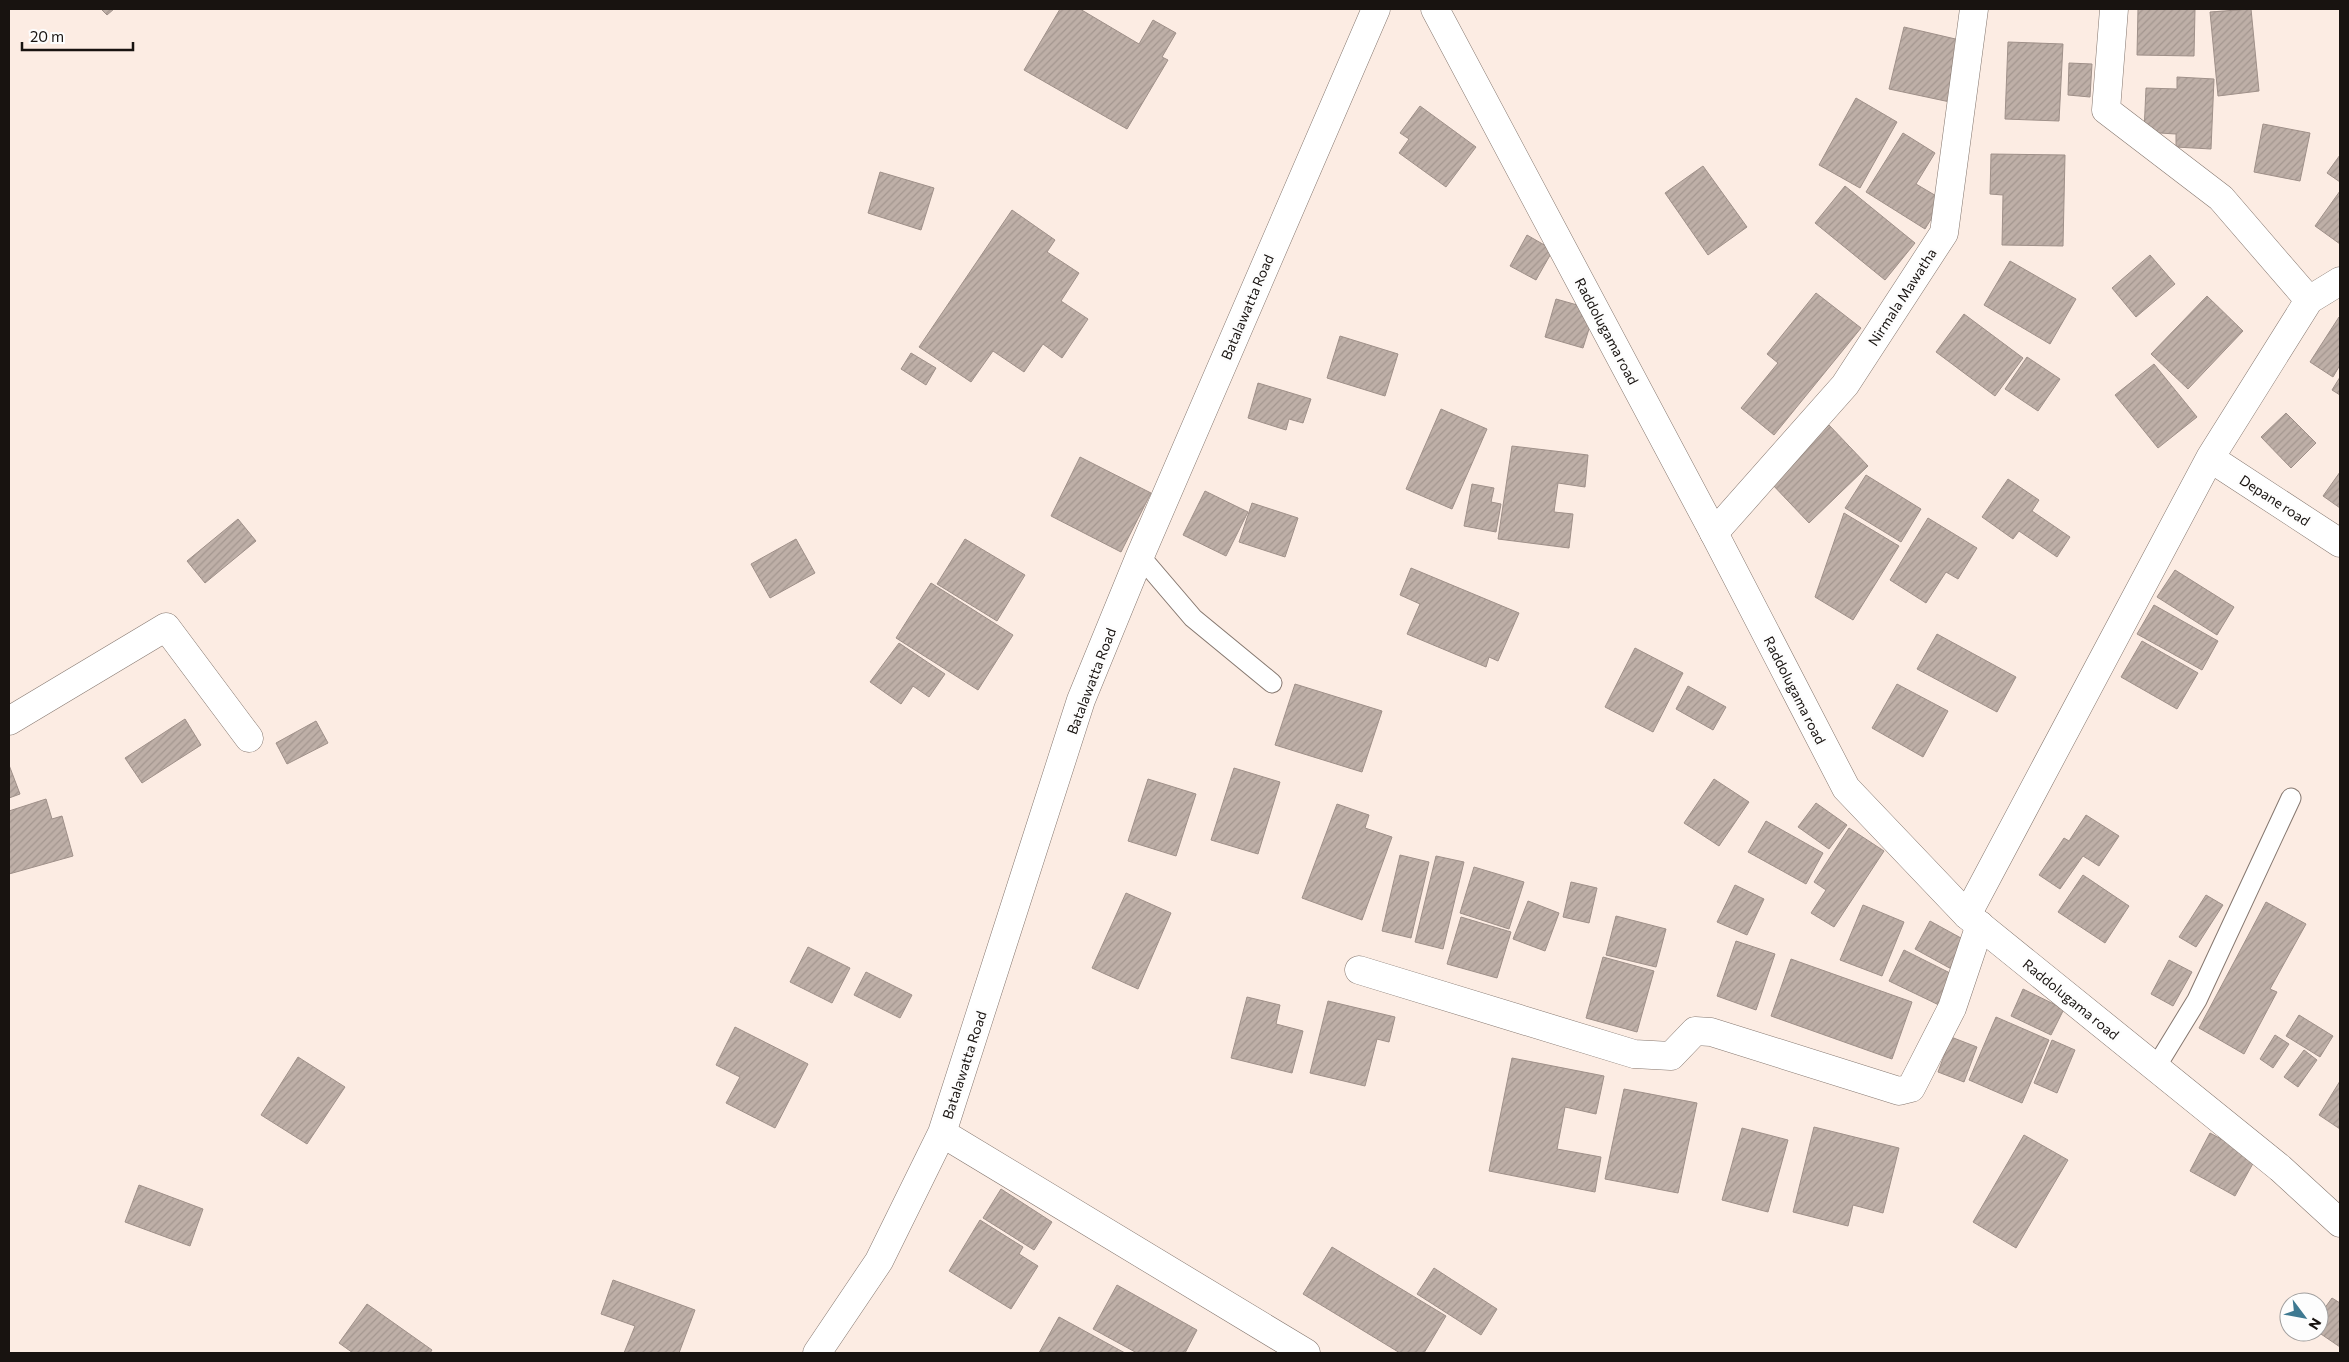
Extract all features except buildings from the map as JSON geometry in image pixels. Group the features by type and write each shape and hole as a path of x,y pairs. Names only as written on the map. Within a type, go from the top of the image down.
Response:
{"street":[{"name":"Batalawatta Road","path":"817,1353 879,1261 942,1133 1081,700 1140,556 1376,9"},
{"name":"Raddolugama road","path":"1435,9 1714,533 1846,788 1974,920 2280,1168 2340,1223"},
{"name":"Nirmala Mawatha","path":"1714,533 1845,385 1944,233 1974,9"},
{"path":"2114,9 2106,110 2221,198 2309,300"},
{"path":"1360,970 1634,1054 1671,1056 1696,1031 1711,1032 1899,1091 1911,1088 1952,1008 1974,920 2210,458 2309,300 2338,286"},
{"name":"Depane road","path":"2210,458 2340,543"},
{"path":"9,721 166,627 249,738"},
{"path":"942,1133 1306,1353"}],"lane":[{"path":"1140,556 1193,618 1272,683"},
{"path":"2156,1067 2197,1000 2291,798"}]}
